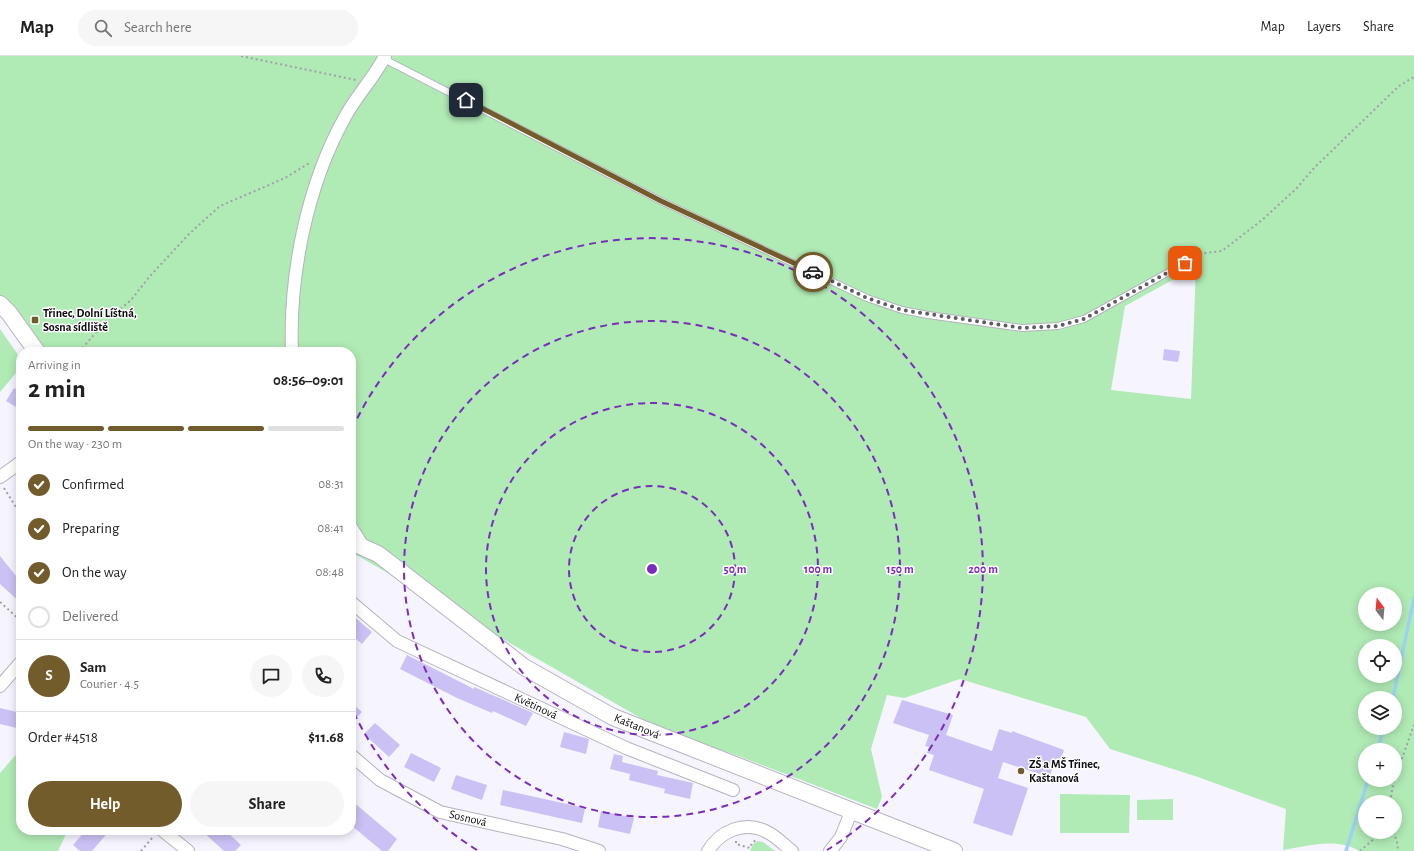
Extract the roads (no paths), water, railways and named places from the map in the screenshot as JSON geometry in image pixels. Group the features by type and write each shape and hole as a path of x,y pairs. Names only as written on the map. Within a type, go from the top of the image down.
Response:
{"street":[{"path":"292,347 291,321 304,227 312,192 328,152 345,116 369,82 384,57"},
{"path":"0,304 9,313 33,347"},
{"path":"0,477 16,466"},
{"name":"Kaštanová","path":"357,545 378,554 524,667 613,717 851,812 954,851"},
{"name":"Květinová","path":"356,606 396,642 633,751 733,790"},
{"path":"0,686 16,668"},
{"name":"Sosnová","path":"356,759 380,780 440,812 562,839 599,851"},
{"path":"830,851 841,838 851,812"},
{"path":"708,851 715,841 727,832 738,828 748,827 768,832 792,851"},
{"path":"162,835 188,851"}],"lane":[{"path":"384,57 661,201 867,298 902,310 1022,328 1058,326 1084,319 1185,263"}],"waterway":[{"path":"1394,691 1414,598"},
{"path":"1379,743 1382,735"},
{"path":"1346,851 1366,787"}],"place":[{"name":"Třinec, Dolní Líštná, Sosna sídliště","path":"35,320"},
{"name":"ZŠ a MŠ Třinec, Kaštanová","path":"1021,771"}]}
